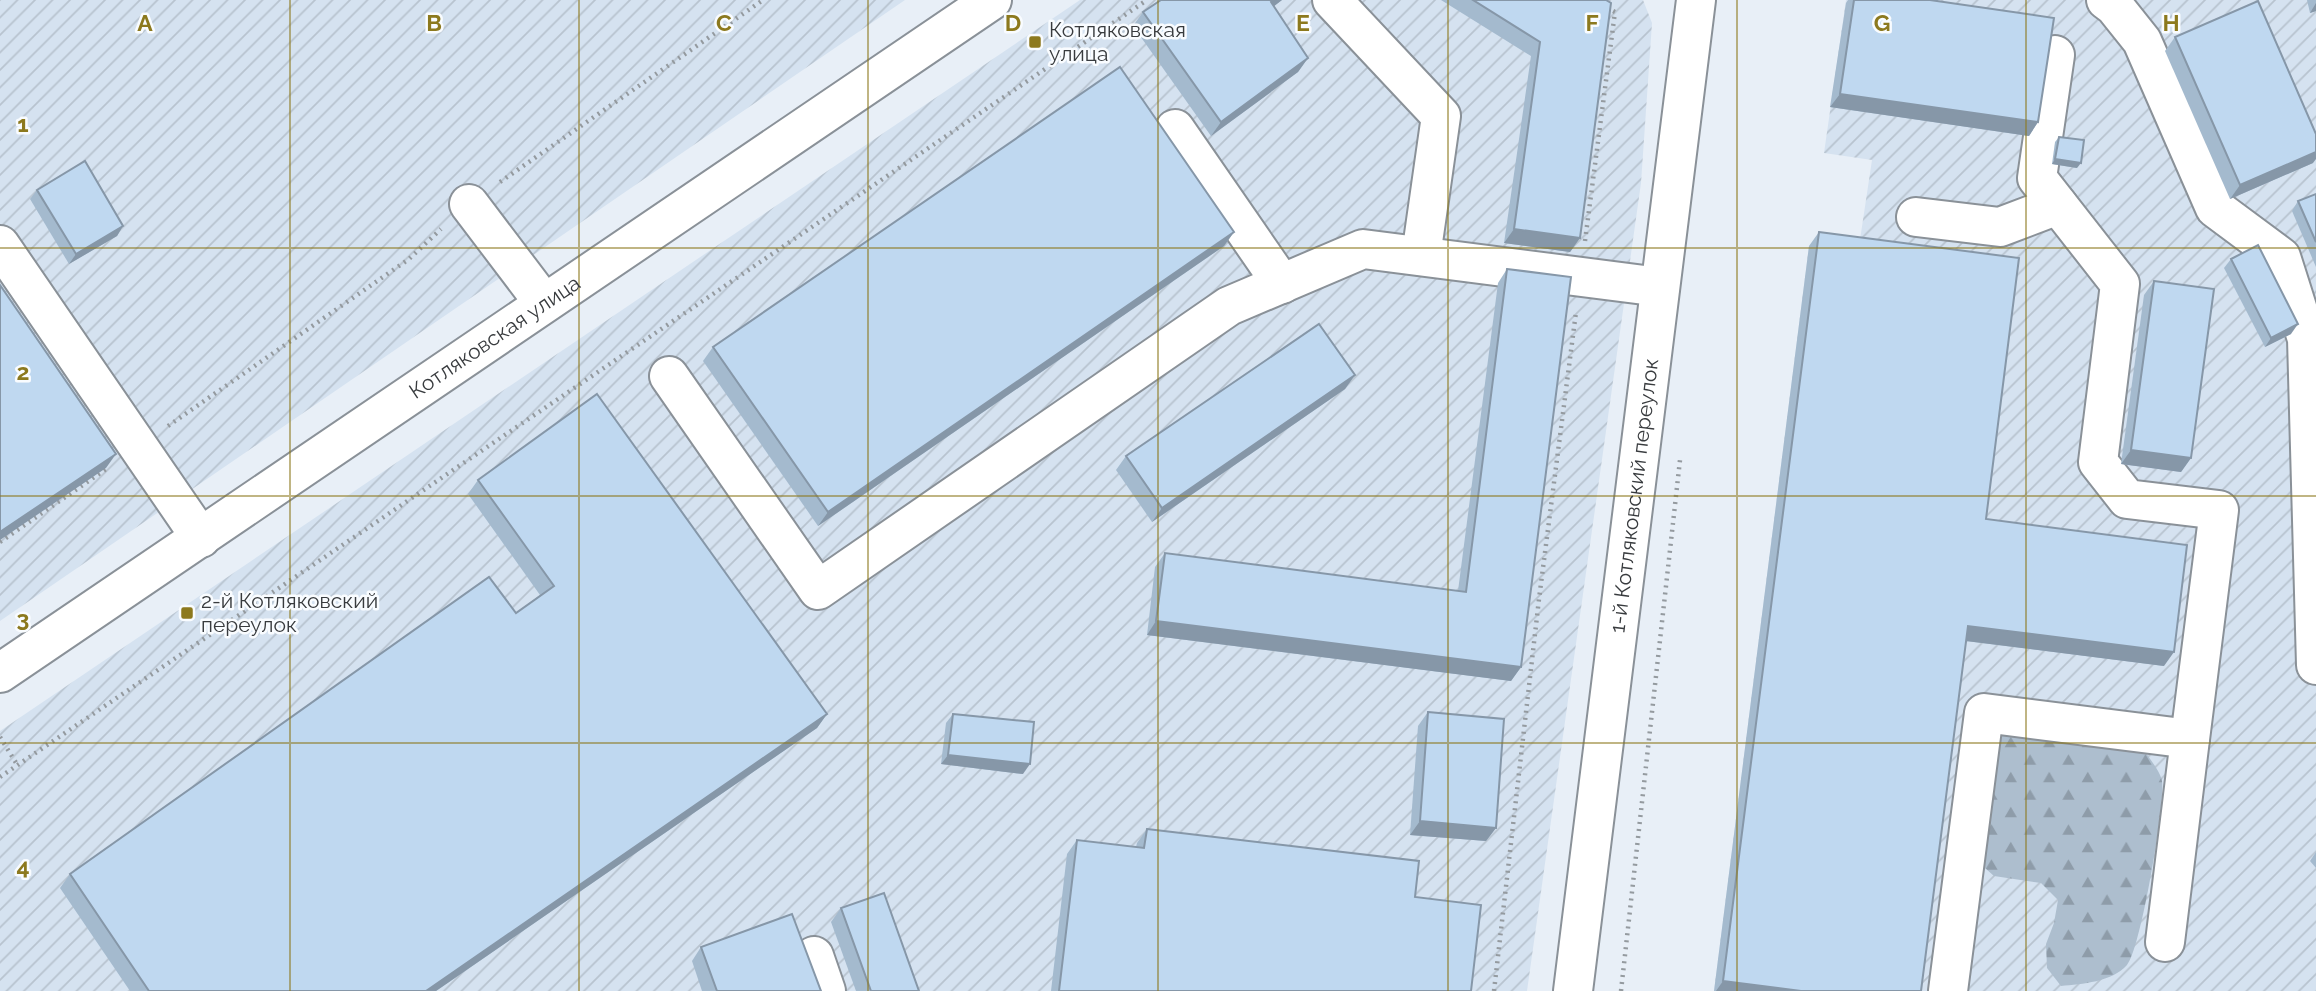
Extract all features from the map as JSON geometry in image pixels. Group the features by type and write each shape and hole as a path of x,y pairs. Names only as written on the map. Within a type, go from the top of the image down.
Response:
{"street":[{"name":"Котляковская улица","path":"0,673 992,0"},
{"path":"1332,0 1441,116 1421,256"},
{"path":"1689,0 1690,50"},
{"name":"1-й Котляковский переулок","path":"1573,991 1696,0"},
{"path":"2106,0 2142,41 2215,208 2281,257 2307,340 2316,665"},
{"path":"2055,55 2037,178 2120,284 2098,462 2127,499 2219,510 2165,942"},
{"path":"1175,129 1282,284"},
{"path":"469,204 544,303"},
{"path":"1916,217 2000,228 2058,205"},
{"path":"0,245 201,538"},
{"path":"669,376 818,590 1229,306 1363,249 1660,287"},
{"path":"1948,991 1984,713 2190,739"}],"path":[{"path":"0,542 409,259 469,204 763,0"},
{"path":"0,777 1147,0"},
{"path":"1494,991 1539,599 1615,12 1604,6"},
{"path":"1621,991 1681,453"},
{"path":"0,737 18,766"}],"shaded area":[{"path":"0,0 905,0 0,621"},
{"path":"1080,0 1643,0 1652,23 1641,183 1527,991 0,991 0,731"},
{"path":"1846,0 2316,0 2316,991 1714,991 1809,246 1858,253 1872,160 1824,153"}],"green space":[{"path":"2004,732 2146,753 2159,774 2162,781 2160,817 2139,933 2127,965 2113,975 2096,981 2061,986 2047,968 2046,944 2054,923 2058,900 2041,883 1994,876 1977,861 1986,746"}],"building":[{"path":"1161,0 1273,0 1271,2 1308,58 1221,122 1143,12"},
{"path":"1473,0 1606,0 1611,3 1580,238 1514,229 1540,42"},
{"path":"1854,0 1930,0 2054,18 2038,122 1840,94"},
{"path":"2258,1 2316,134 2316,152 2240,185 2175,37"},
{"path":"1120,67 1234,232 828,512 713,347"},
{"path":"2059,137 2084,140 2081,163 2055,159"},
{"path":"85,161 123,226 76,254 37,190"},
{"path":"2316,194 2316,242 2298,201"},
{"path":"1819,232 2019,258 1986,519 2187,545 2174,652 1968,626 1921,991 1801,991 1723,981"},
{"path":"2258,245 2298,324 2271,338 2231,259"},
{"path":"1507,269 1571,277 1521,667 1156,621 1165,553 1466,592"},
{"path":"2154,281 2214,289 2191,458 2131,450"},
{"path":"0,285 116,454 0,532"},
{"path":"1319,324 1355,375 1162,508 1126,456"},
{"path":"597,394 827,714 426,991 149,991 70,874 489,577 516,613 554,586 478,480"},
{"path":"1428,712 1504,719 1496,828 1420,821"},
{"path":"953,714 1034,722 1030,764 948,755"},
{"path":"1147,829 1419,861 1415,897 1481,905 1471,991 1059,991 1077,840 1144,848"},
{"path":"884,893 919,991 871,991 841,908"},
{"path":"792,914 821,991 717,991 701,947"}],"place":[{"name":"Котляковская улица","path":"1035,42"},
{"name":"2-й Котляковский переулок","path":"187,613"}]}
